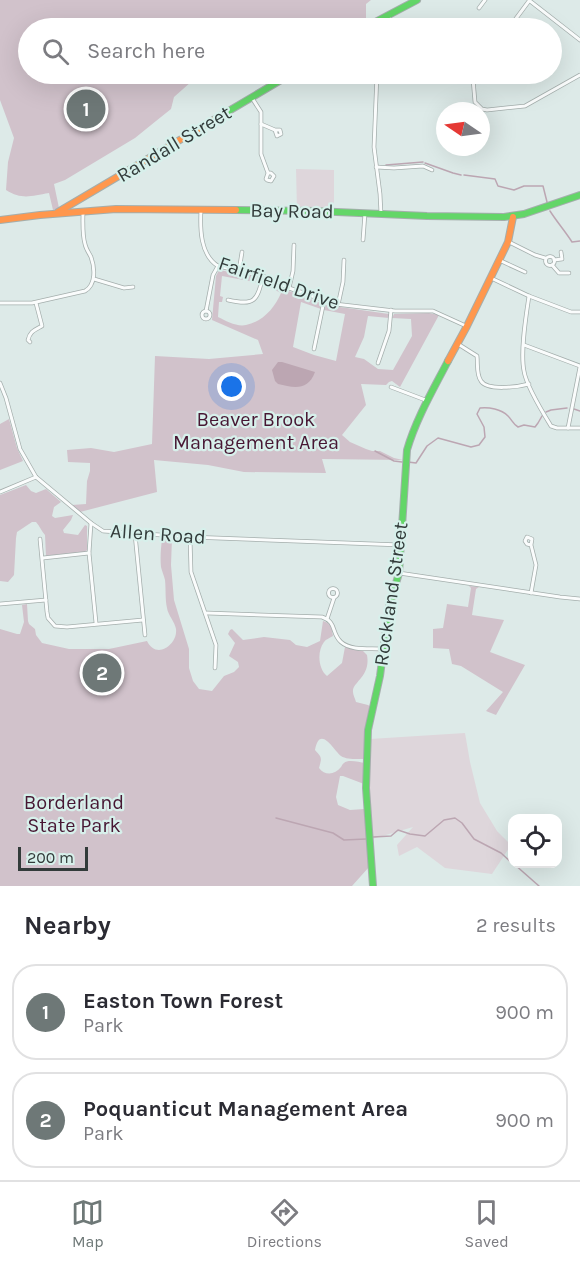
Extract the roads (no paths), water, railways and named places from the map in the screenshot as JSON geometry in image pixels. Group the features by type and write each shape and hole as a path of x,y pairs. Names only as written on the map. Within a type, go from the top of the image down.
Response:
{"street":[{"path":"384,18 417,0"},
{"path":"480,8 485,0"},
{"path":"516,18 530,0 552,18"},
{"path":"562,26 580,40"},
{"path":"473,84 475,102 482,109 487,110 525,106 580,75"},
{"name":"Randall Street","path":"56,214 275,84"},
{"path":"377,84 374,147 381,214"},
{"path":"252,98 261,112 261,154 268,173"},
{"path":"261,124 275,130"},
{"path":"376,167 423,166 432,170"},
{"name":"Bay Road","path":"0,220 116,209 513,217 580,195"},
{"name":"Fairfield Drive","path":"201,210 200,231 213,264 263,276 289,288 338,305 433,311 467,326"},
{"path":"0,303 36,303 85,291 90,287 94,279 93,265 84,244 83,211"},
{"path":"363,240 365,213"},
{"name":"Rockland Street","path":"373,886 366,792 368,742 389,607 399,573 407,450 428,401 508,242 513,217"},
{"path":"508,242 535,255 554,260 562,259 561,252"},
{"path":"289,288 293,271 294,244"},
{"path":"239,271 242,252"},
{"path":"546,258 547,264 552,265 559,273 568,273"},
{"path":"338,305 343,282 344,260"},
{"path":"499,260 525,272"},
{"path":"552,265 554,260"},
{"path":"206,311 213,274 218,266"},
{"path":"228,300 246,303 254,300 263,276"},
{"path":"491,278 529,296 571,312 580,312"},
{"path":"94,279 124,288 133,287"},
{"path":"529,296 524,372 551,426 580,428"},
{"path":"314,349 324,301"},
{"path":"30,342 29,334 42,326 36,303"},
{"path":"378,363 389,331 391,310"},
{"path":"458,344 477,356 480,379 485,385 507,387 529,384"},
{"path":"524,345 580,367 568,428"},
{"name":"Allen Road","path":"0,382 20,449 36,477 98,529 105,532 401,545"},
{"path":"391,387 428,401"},
{"path":"0,492 36,477"},
{"path":"91,523 89,553 96,623"},
{"path":"135,534 145,635"},
{"path":"190,537 191,572 207,613 216,645 215,668"},
{"path":"40,539 48,618 55,626 68,627 143,620"},
{"path":"531,545 536,565 531,593"},
{"path":"43,558 89,553"},
{"path":"399,573 580,599"},
{"path":"327,619 334,597"},
{"path":"0,604 46,600"},
{"path":"207,613 322,617 332,624 338,640 346,645 383,649"}],"waterway":[{"path":"386,165 423,162"},
{"path":"425,163 461,175"},
{"path":"464,175 495,179 498,186 514,190 524,186 543,186 547,202"},
{"path":"550,211 572,242 580,241"},
{"path":"408,462 416,463 427,446 438,438 471,447 479,445 485,437 484,427 477,414 480,408 491,408 502,412 518,427 524,425 535,427 542,416"},
{"path":"546,412 567,408"},
{"path":"574,409 580,411"},
{"path":"375,451 394,461 402,462"},
{"path":"276,818 333,833 344,840 366,839"},
{"path":"373,837 391,836 398,830 425,836 444,820 455,818 462,823 474,839 501,853 508,859"},
{"path":"519,868 539,886"}],"place":[{"name":"Easton Town Forest","path":"86,109"},
{"name":"Poquanticut Management Area","path":"102,673"}],"park label":[{"name":"Beaver Brook Management Area","path":"256,430"},
{"name":"Borderland State Park","path":"74,814"}]}
